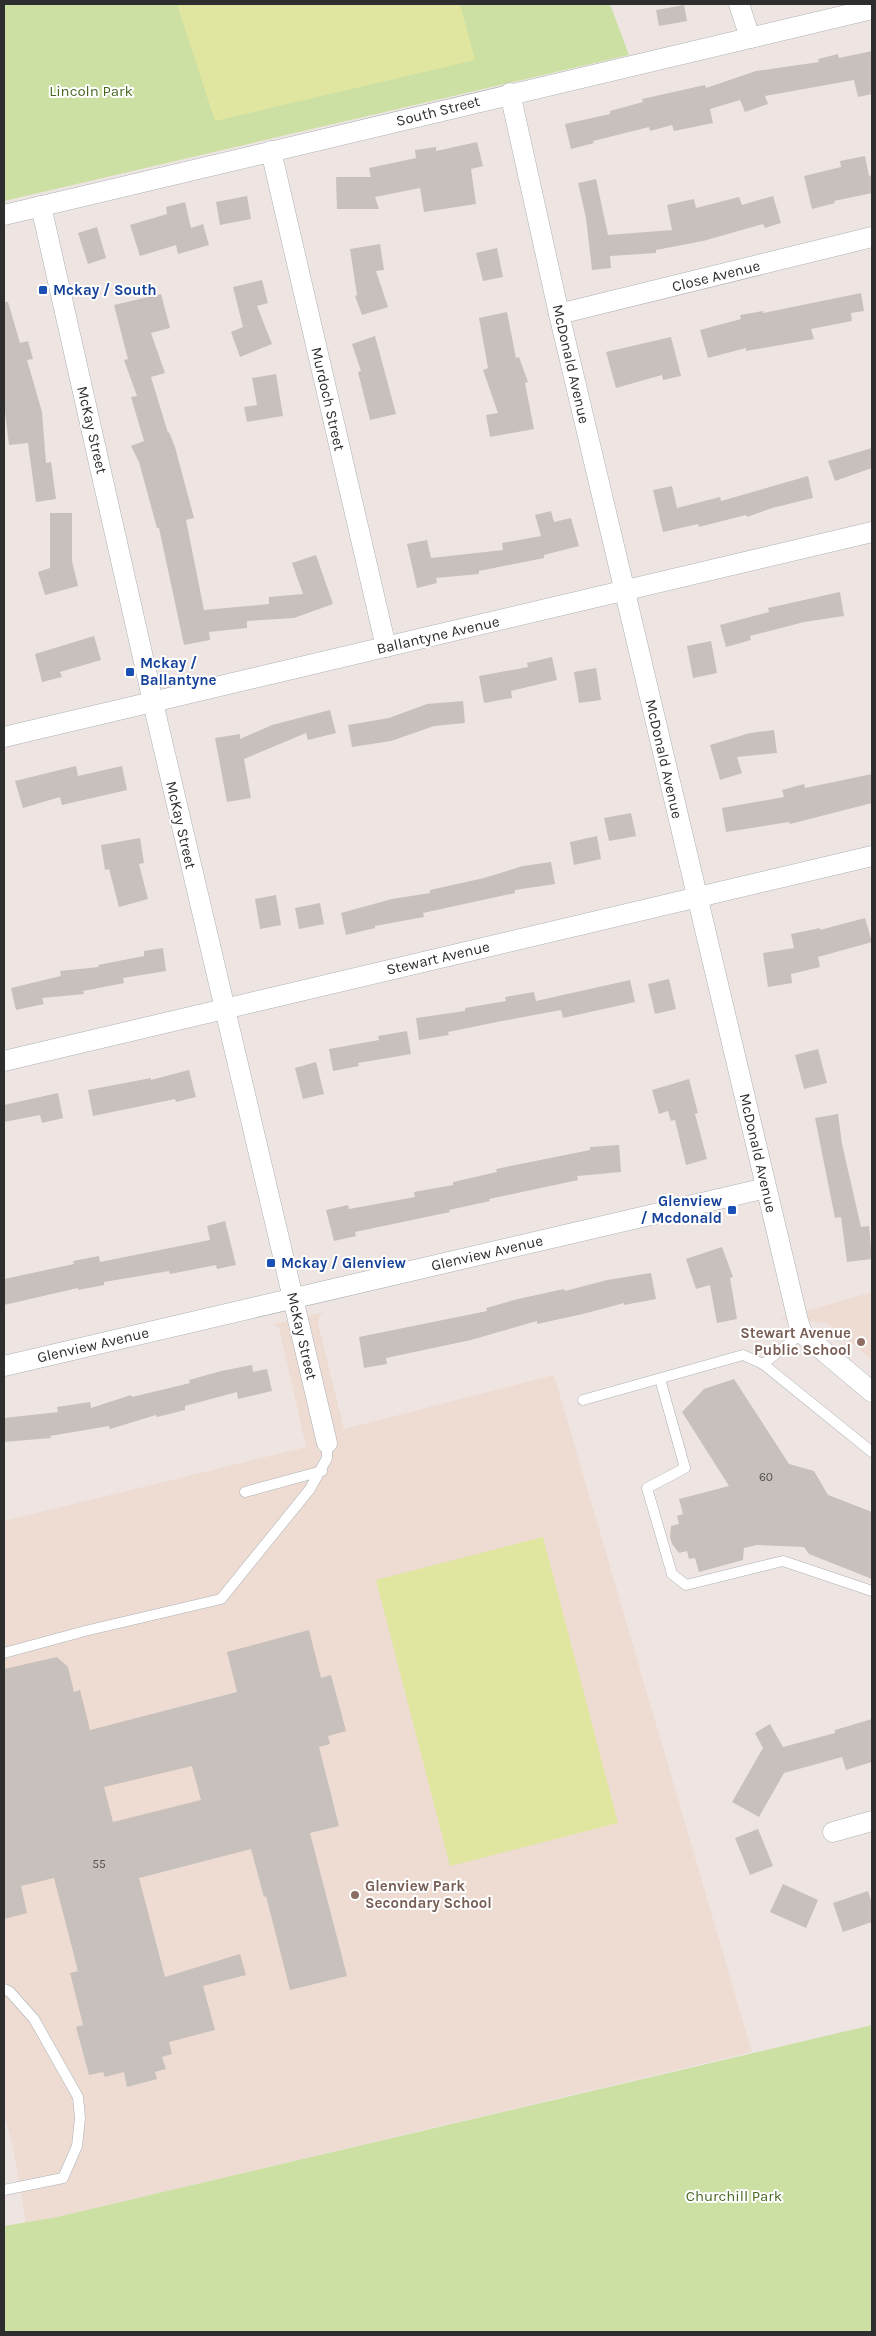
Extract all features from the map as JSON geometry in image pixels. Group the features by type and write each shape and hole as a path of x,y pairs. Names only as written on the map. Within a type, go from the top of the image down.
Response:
{"street":[{"path":"739,4 750,38"},
{"name":"South Street","path":"4,215 510,93 872,10"},
{"name":"McDonald Avenue","path":"510,93 559,314 802,1333"},
{"name":"Murdoch Street","path":"270,151 386,647"},
{"name":"McKay Street","path":"41,206 153,702 327,1443"},
{"name":"Close Avenue","path":"559,314 872,237"},
{"name":"Ballantyne Avenue","path":"4,737 625,592 872,532"},
{"name":"Stewart Avenue","path":"4,1061 872,856"},
{"name":"Glenview Avenue","path":"4,1366 766,1188"},
{"path":"802,1333 872,1392"},
{"path":"833,1832 872,1821"}],"lane":[{"path":"763,1364 802,1333"},
{"path":"583,1400 743,1355 763,1364 872,1452"},
{"path":"660,1379 685,1468 647,1488 672,1574 686,1585 784,1562 872,1592"},
{"path":"4,1653 221,1599 310,1489 322,1471 327,1458 327,1443"},
{"path":"245,1492 322,1471"},
{"path":"4,1988 10,1992 34,2019 78,2097 80,2118 76,2146 63,2178 4,2190"}],"shaded area":[{"name":"Stewart Avenue Public School","path":"872,1292 872,1360 827,1323 779,1319"},
{"name":"Glenview Park Secondary School","path":"324,1312 319,1316 318,1323 344,1429 554,1375 752,2052 57,2217 26,2222 13,2148 4,2112 4,1521 306,1447 279,1328 275,1325 269,1325"}],"green space":[{"name":"Lincoln Park","path":"4,4 610,4 629,55 4,201"},
{"path":"177,4 460,4 475,60 215,121"},
{"path":"543,1537 618,1823 450,1866 376,1580"},
{"name":"Churchill Park","path":"872,2025 872,2332 4,2332 4,2226 57,2217"}],"building":[{"path":"684,5 687,21 659,26 656,10"},
{"path":"872,51 872,94 858,97 854,80 765,96 768,104 745,112 740,100 710,109 713,123 674,131 672,125 650,131 649,127 593,141 594,143 571,149 565,124 610,114 610,111 643,102 642,99 705,85 706,88 756,71 819,62 818,59 838,54 839,58"},
{"path":"477,142 483,166 471,169 476,204 424,212 420,188 375,197 379,209 337,209 336,177 371,177 369,168 416,158 415,150 436,147 436,151"},
{"path":"865,156 869,176 872,175 872,193 834,201 835,203 812,209 804,176 841,167 840,161"},
{"path":"596,179 608,235 672,230 667,205 694,199 696,208 739,197 742,205 773,196 781,223 765,228 763,224 703,241 656,250 656,253 610,256 611,268 592,270 586,218 578,183"},
{"path":"247,196 251,219 220,225 216,202"},
{"path":"185,202 191,228 203,224 209,245 178,254 176,245 140,256 130,225 167,214 166,207"},
{"path":"97,227 106,258 88,264 78,233"},
{"path":"380,244 384,270 376,271 388,307 362,315 355,296 357,295 350,249"},
{"path":"497,248 503,277 483,281 476,253"},
{"path":"262,280 268,303 257,306 272,344 240,357 231,332 243,327 233,287"},
{"path":"861,293 864,311 851,313 852,321 811,329 814,339 746,351 746,348 708,358 700,330 741,319 740,315 763,311 763,313"},
{"path":"161,294 170,328 151,333 165,373 151,377 168,433 175,447 194,518 186,520 204,610 269,604 269,597 303,594 292,563 316,555 333,604 294,618 247,621 247,628 209,632 210,640 184,645 159,528 157,528 139,462 131,446 144,441 131,397 137,396 124,360 128,359 114,305"},
{"path":"4,302 8,302 20,343 28,341 33,359 27,360 42,412 46,463 51,462 56,499 36,502 28,443 9,445 4,404"},
{"path":"507,312 516,358 519,357 528,382 525,383 534,429 490,437 486,415 498,413 483,370 488,368 479,318"},
{"path":"375,336 396,414 370,420 358,372 361,371 352,344"},
{"path":"671,337 681,376 663,380 662,375 616,388 606,352"},
{"path":"276,374 283,416 247,422 244,407 257,405 252,378"},
{"path":"872,448 872,468 835,481 828,461"},
{"path":"808,476 813,498 772,508 747,517 746,515 699,527 698,524 663,532 653,490 672,486 677,508 720,497 721,501"},
{"path":"551,511 554,522 571,518 579,546 544,555 544,558 479,571 479,574 436,578 437,583 417,588 407,544 427,540 431,558 503,550 502,543 541,536 535,515"},
{"path":"50,513 72,513 72,561 78,586 45,595 38,572 50,568"},
{"path":"840,592 844,616 804,622 750,636 751,640 726,647 720,625 769,612 768,608"},
{"path":"94,636 101,660 60,672 62,677 42,682 35,654"},
{"path":"711,641 717,673 693,678 687,646"},
{"path":"552,657 557,680 511,691 512,698 484,703 479,676 528,667 527,663"},
{"path":"596,668 601,700 579,703 574,672"},
{"path":"463,701 465,723 434,726 391,741 352,747 348,725 389,718 427,704"},
{"path":"330,710 336,733 308,740 306,733 244,759 251,798 227,802 215,738 240,734 240,739 272,725"},
{"path":"774,730 777,753 737,757 742,773 720,780 710,745 750,733"},
{"path":"76,766 78,776 122,766 127,790 62,805 60,797 23,808 15,781"},
{"path":"872,774 872,803 790,824 789,822 726,832 722,808 784,797 782,790 804,784 805,788"},
{"path":"631,813 636,836 609,841 604,818"},
{"path":"597,836 601,859 574,865 570,842"},
{"path":"140,838 144,863 139,864 148,899 119,907 109,869 105,870 101,845"},
{"path":"551,862 555,884 515,890 515,893 423,913 424,917 375,926 375,928 346,935 341,913 392,899 430,893 430,890 484,878 523,866"},
{"path":"276,895 281,925 260,929 255,899"},
{"path":"320,903 324,924 299,929 295,908"},
{"path":"865,918 872,942 818,957 820,967 791,974 792,983 768,987 763,953 794,948 791,934 820,928 820,930"},
{"path":"163,948 166,971 123,978 124,983 83,991 84,994 42,998 44,1004 16,1010 11,988 61,976 60,971 99,967 98,965 144,956 144,951"},
{"path":"669,979 676,1009 655,1014 648,984"},
{"path":"630,980 635,1002 563,1018 561,1010 448,1032 449,1035 419,1040 416,1018 465,1011 465,1008 506,1001 505,997 534,992 536,1001"},
{"path":"407,1031 411,1054 358,1063 359,1066 333,1071 329,1049 379,1040 378,1036"},
{"path":"818,1049 827,1083 804,1089 795,1055"},
{"path":"316,1062 324,1094 303,1099 295,1068"},
{"path":"189,1070 196,1097 176,1102 175,1099 93,1116 88,1090 151,1078 151,1080"},
{"path":"689,1079 698,1113 695,1114 707,1159 686,1165 675,1120 671,1121 668,1111 659,1114 652,1090"},
{"path":"58,1093 63,1118 42,1123 40,1115 4,1122 4,1105"},
{"path":"838,1114 842,1144 861,1227 869,1226 872,1259 847,1262 841,1217 835,1218 815,1118"},
{"path":"619,1145 621,1172 577,1176 578,1180 489,1199 490,1201 449,1210 450,1212 355,1232 356,1236 334,1241 326,1210 348,1205 349,1209 415,1197 414,1192 453,1185 453,1182 497,1172 496,1169 590,1150 590,1147"},
{"path":"225,1221 236,1265 217,1269 216,1265 170,1274 169,1271 104,1282 104,1285 78,1290 78,1288 4,1305 4,1279 74,1264 73,1261 99,1256 100,1262 210,1240 207,1226"},
{"path":"722,1247 733,1277 730,1278 737,1319 717,1323 710,1285 696,1289 686,1259"},
{"path":"651,1273 656,1299 624,1305 624,1303 537,1324 537,1321 471,1340 386,1358 387,1364 364,1368 359,1337 487,1311 486,1308 518,1299 564,1289 565,1291 607,1280"},
{"path":"252,1365 253,1372 267,1369 272,1391 238,1399 237,1392 185,1406 185,1410 157,1417 156,1415 110,1429 109,1426 50,1436 51,1438 4,1442 4,1418 58,1412 57,1407 90,1402 91,1408 131,1395 132,1397 190,1383 189,1380"},
{"path":"734,1379 789,1464 814,1471 828,1495 872,1512 872,1579 809,1554 804,1547 757,1545 744,1548 743,1560 699,1572 695,1558 689,1559 687,1551 679,1553 672,1544 670,1537 671,1526 679,1524 677,1516 683,1514 679,1499 729,1486 682,1412 704,1389"},
{"path":"309,1630 321,1678 331,1675 346,1731 328,1736 330,1744 319,1747 339,1826 310,1833 347,1976 290,1990 266,1896 264,1897 251,1849 139,1878 165,1977 240,1954 246,1975 203,1986 215,2030 169,2042 172,2054 162,2057 166,2069 155,2072 157,2079 127,2087 124,2072 105,2077 103,2072 89,2075 76,2027 83,2025 70,1973 78,1971 54,1878 21,1886 27,1913 4,1919 4,1669 57,1657 68,1667 74,1692 80,1690 90,1730 237,1692 227,1652","holes":["192,1766 201,1800 113,1822 104,1787"]},
{"path":"872,1719 872,1762 846,1770 842,1757 784,1773 759,1817 732,1802 763,1748 755,1733 770,1724 783,1747 835,1733 835,1730"},
{"path":"758,1829 773,1866 750,1875 735,1838"},
{"path":"783,1884 818,1900 806,1928 770,1912"},
{"path":"868,1891 872,1904 872,1922 843,1932 833,1903"}],"place":[{"name":"Mckay / South","path":"43,290"},
{"name":"Mckay / Ballantyne","path":"130,672"},
{"name":"Glenview / Mcdonald","path":"732,1210"},
{"name":"Mckay / Glenview","path":"271,1263"},
{"name":"Stewart Avenue Public School","path":"861,1342"},
{"name":"Glenview Park Secondary School","path":"355,1895"}]}
